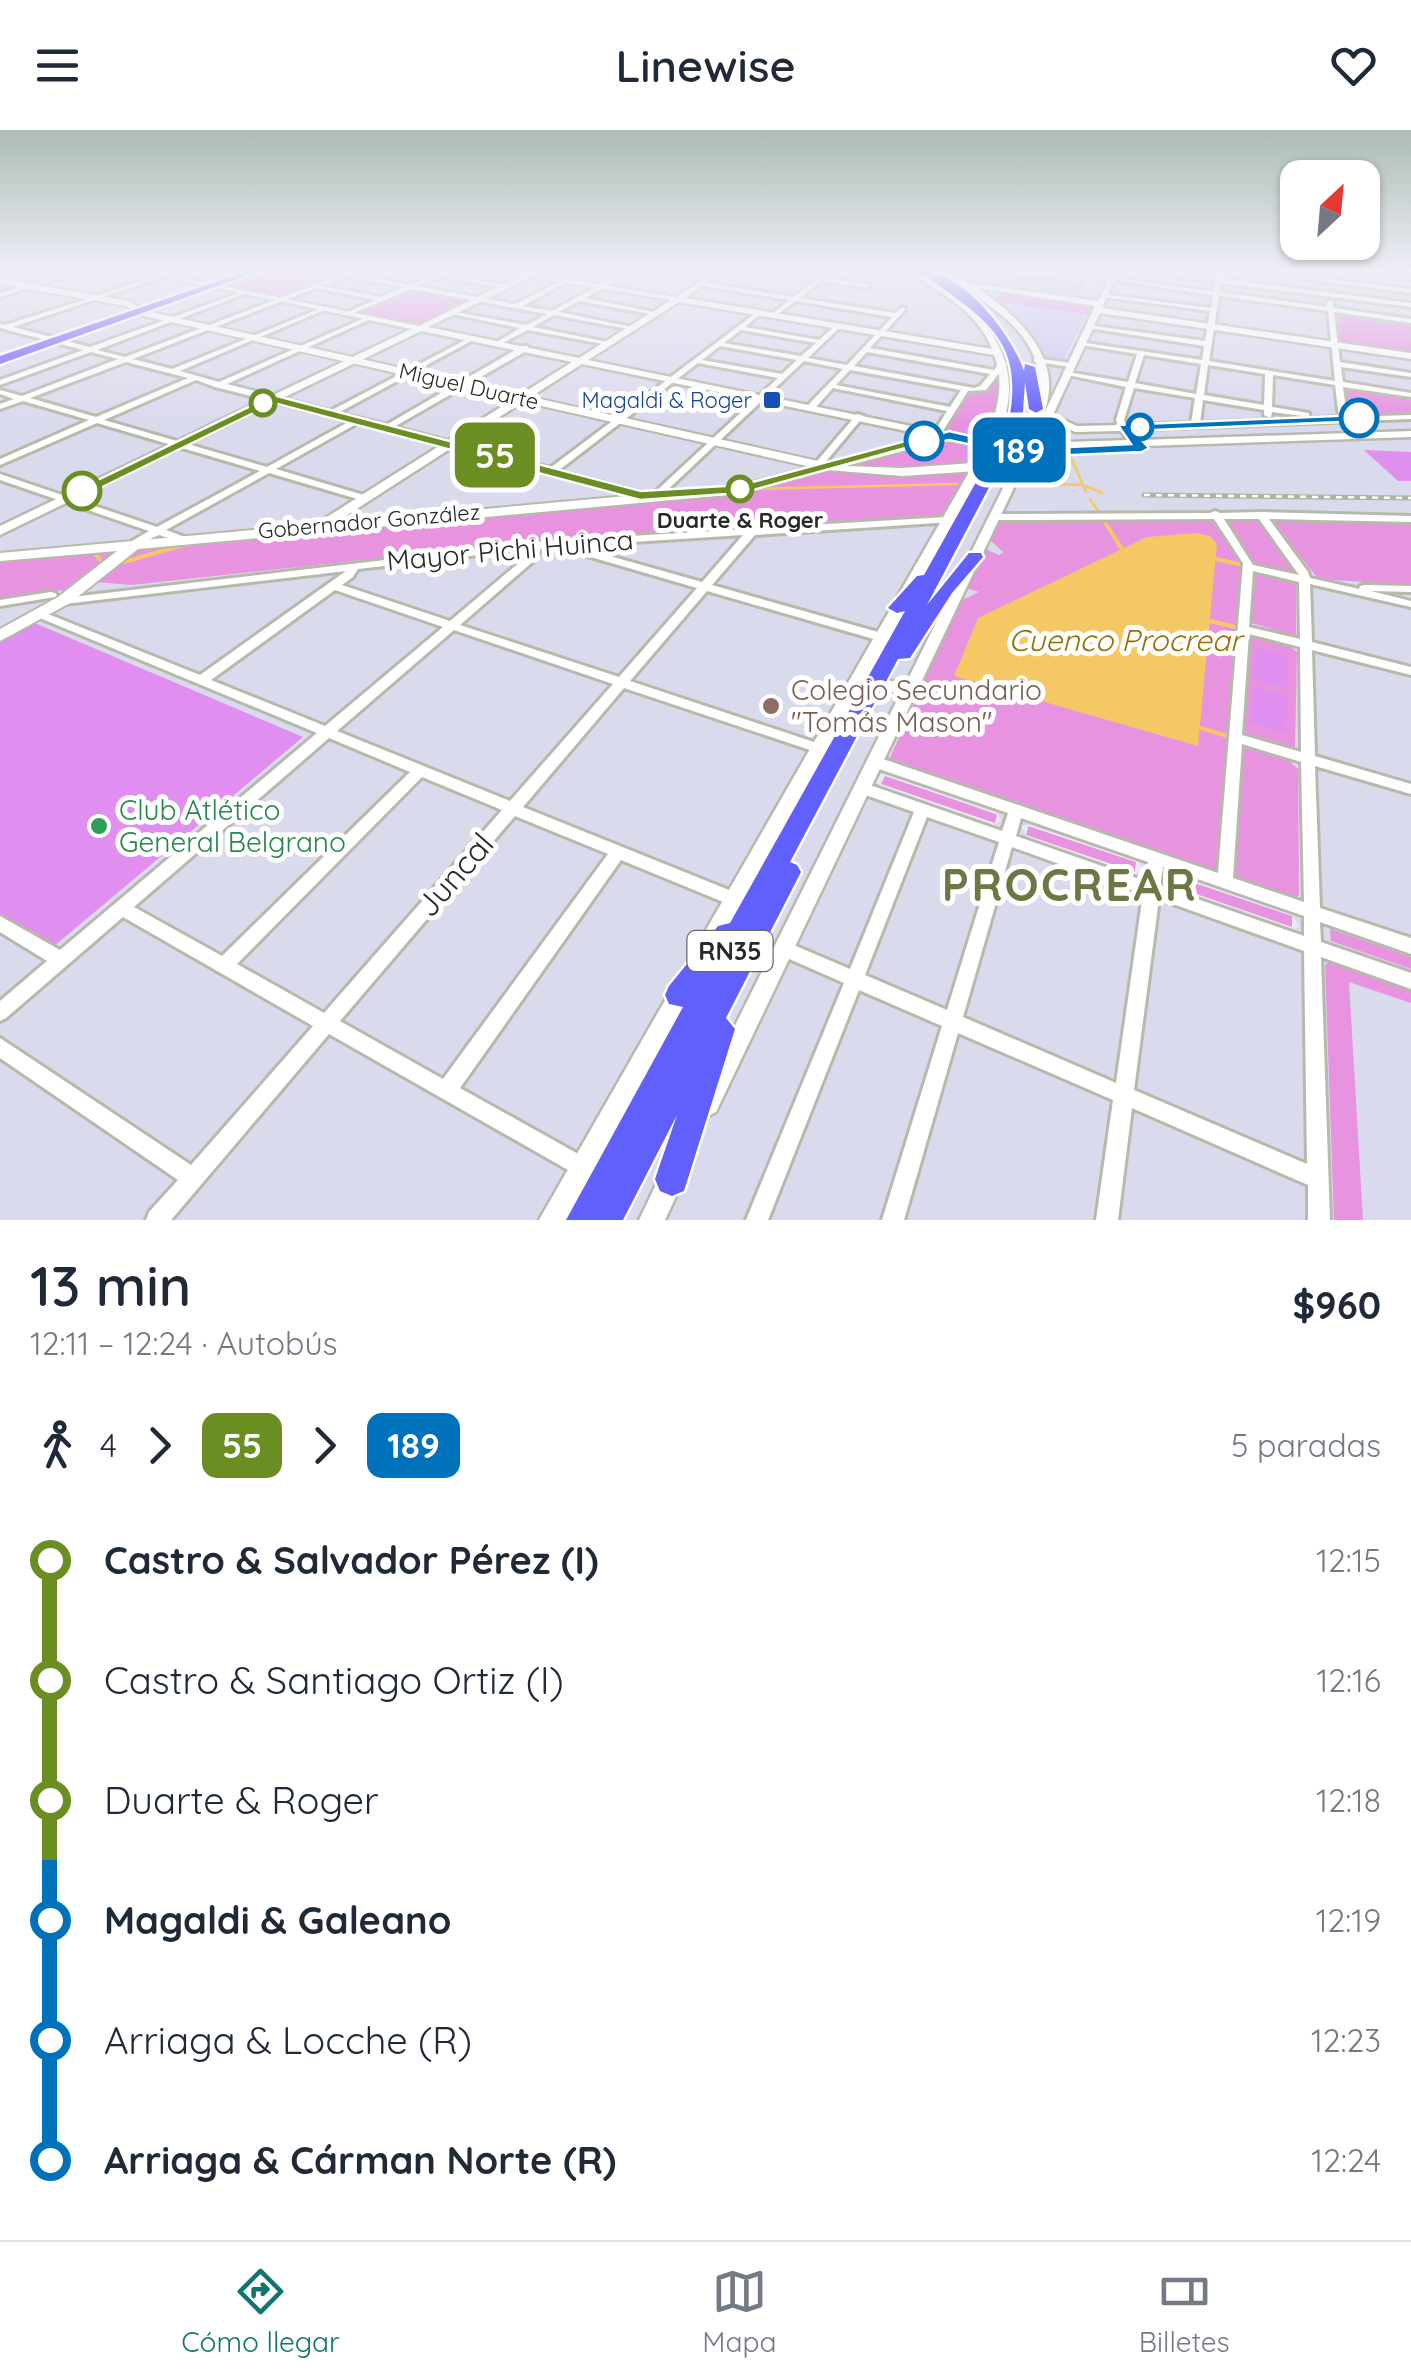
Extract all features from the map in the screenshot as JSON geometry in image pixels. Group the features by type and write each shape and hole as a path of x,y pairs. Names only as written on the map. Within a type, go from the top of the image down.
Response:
{"highway":[{"name":"RN35","path":"606,1220 883,683 955,521 1012,447 1021,378 1011,346 993,323"},
{"name":"RN35","path":"584,1220 804,815 903,654 1012,447 1030,396 1030,359 1000,323"},
{"path":"1004,323 1011,335"},
{"path":"1030,359 1036,408"},
{"path":"999,363 1015,379 1018,414"},
{"path":"897,608 923,580 955,521"},
{"path":"903,654 929,620 952,577 975,557"},
{"path":"678,995 722,942 770,857 804,815"},
{"path":"672,1179 711,1048 770,933 798,853"}],"main road":[{"path":"0,360 94,323"},
{"name":"Miguel Duarte","path":"191,323 820,467 890,472 977,467"},
{"path":"0,352 49,339"},
{"path":"941,434 1012,447"},
{"name":"Gobernador González","path":"0,557 323,524 738,490 941,434"},
{"path":"977,467 1012,447"},
{"path":"0,627 62,596 136,543"},
{"path":"0,636 30,611"}],"street":[{"path":"0,383 163,323"},
{"path":"0,408 220,323"},
{"path":"170,372 290,323"},
{"path":"218,385 357,323"},
{"path":"399,323 941,434 966,389"},
{"path":"0,531 428,323"},
{"path":"502,323 608,343"},
{"path":"499,343 536,323"},
{"path":"606,323 633,328"},
{"path":"323,524 641,323"},
{"path":"553,470 747,323"},
{"path":"820,323 881,333 999,363"},
{"path":"812,406 890,323"},
{"path":"552,1220 818,748 883,683 975,557 994,517 1012,447 999,363 981,323"},
{"path":"1012,323 1022,333 1030,359 1132,385 1339,419"},
{"path":"1090,323 1048,415 1077,429 1411,416"},
{"path":"1192,323 1411,356"},
{"path":"1195,425 1212,323"},
{"path":"1331,323 1339,419"},
{"path":"657,494 838,326"},
{"path":"1089,326 1208,344"},
{"path":"2,327 640,496"},
{"path":"740,328 821,342"},
{"path":"330,413 473,338"},
{"path":"1082,343 1411,395"},
{"path":"720,344 966,389 982,389 999,363"},
{"path":"388,428 525,348"},
{"path":"867,350 999,363"},
{"path":"1134,444 1120,421 1142,352"},
{"path":"698,361 783,377"},
{"path":"1336,364 1411,375"},
{"path":"1268,422 1269,373"},
{"path":"0,462 194,378"},
{"path":"832,386 952,410"},
{"path":"0,392 364,498"},
{"path":"1012,447 1034,429 1036,408"},
{"path":"820,467 860,416"},
{"path":"136,543 358,420"},
{"path":"1034,429 1061,438 1134,444"},
{"path":"1012,447 1411,434"},
{"path":"1012,447 1134,444"},
{"path":"955,521 977,467"},
{"path":"0,477 181,539"},
{"path":"994,517 1105,520 1216,514 1411,519"},
{"path":"1216,514 1248,566 1225,882"},
{"path":"1261,515 1300,566 1304,580 1319,1220"},
{"name":"Mayor Pichi Huinca","path":"0,604 538,545 955,521"},
{"name":"Juncal","path":"156,1220 753,530"},
{"path":"576,542 588,553 880,637"},
{"path":"0,1012 532,557 538,545"},
{"path":"201,681 333,586 356,565"},
{"path":"1248,566 1411,604"},
{"path":"333,586 818,748"},
{"path":"1346,589 1411,589"},
{"name":"Mayor Pichi Huinca","path":"0,604 23,604 30,611 733,899"},
{"path":"652,1220 875,762 883,683 880,637 897,608"},
{"path":"1244,630 1411,671"},
{"path":"1236,738 1411,789"},
{"path":"875,762 1411,946"},
{"path":"224,966 420,771"},
{"path":"862,788 1411,981"},
{"path":"757,1220 923,809"},
{"path":"894,1220 1016,810"},
{"path":"446,1091 618,852"},
{"path":"1107,1220 1156,858"},
{"path":"121,908 582,1167"},
{"path":"0,923 61,960"},
{"path":"784,949 1318,1179"},
{"path":"0,1046 193,1178"}],"shaded area":[{"path":"1021,323 1082,323 1063,361 1044,358"},
{"path":"1335,323 1411,323 1411,355 1337,343"},
{"path":"994,377 1002,378 1002,393 988,438 946,431 968,392 985,391"},
{"path":"1345,388 1411,397 1411,414 1350,416"},
{"path":"947,439 983,447 974,463 890,471 842,465"},
{"path":"1364,450 1411,452 1411,481 1398,481"},
{"path":"826,469 880,474 969,471 942,517 557,539 132,585 94,582 141,548 732,493"},
{"path":"1170,517 1215,519 1245,561 1240,565 1244,569 1240,624 1235,625 1240,632 1232,731 1226,733 1231,743 1219,871 889,760 960,601 979,592 966,588 985,549 999,555 1003,552 990,540 1000,521 1105,522"},
{"path":"1273,521 1411,522 1411,585 1318,579"},
{"path":"1225,523 1261,523 1295,572 1253,563"},
{"path":"116,552 64,590 0,600 0,561"},
{"path":"1257,572 1296,584 1296,636 1248,622 1251,575"},
{"name":"Club Atlético General Belgrano","path":"30,621 303,737 53,947 0,915 0,638"},
{"path":"1247,638 1288,645 1297,652 1295,748 1248,736 1240,729"},
{"path":"1255,647 1287,656 1287,688 1254,679"},
{"path":"1253,687 1287,696 1286,733 1251,723"},
{"path":"1250,748 1287,759 1298,769 1299,895 1295,898 1243,883 1231,872 1239,750"},
{"path":"881,774 894,774 994,808 1002,821 988,827 882,789 876,781","holes":["885,776 997,814 995,823 881,784"]},
{"path":"885,775 998,815 995,824 881,784"},
{"path":"1037,823 1131,855 1140,863 1142,872 1128,876 1029,841 1021,826","holes":["1028,826 1136,862 1135,872 1026,835"]},
{"path":"1029,825 1136,862 1135,873 1026,835"},
{"path":"1175,871 1288,909 1299,926 1290,932 1178,894 1164,879 1165,874","holes":["1171,875 1292,916 1292,927 1170,885"]},
{"path":"1171,874 1292,916 1292,928 1169,885"},
{"path":"1330,929 1411,957 1411,969 1331,941"},
{"path":"1329,962 1411,988 1411,1003 1349,982 1363,1220 1334,1220 1325,965"}],"water":[{"name":"Cuenco Procrear","path":"1196,533 1210,536 1217,544 1198,746 954,676 978,618 1147,537"}],"waterway":[{"path":"1057,433 1068,427"},
{"path":"1070,455 1086,492"},
{"path":"1024,483 1080,485"},
{"path":"752,489 957,484"},
{"path":"1086,486 1102,493"},
{"path":"1090,499 1100,514"},
{"path":"1106,524 1122,549"},
{"path":"124,562 187,544"},
{"path":"93,551 101,561"},
{"path":"1216,559 1243,565"},
{"path":"1210,621 1239,628"},
{"path":"1201,728 1231,737"}],"railway":[{"path":"1144,495 1411,498"}],"bus line":[{"name":"55","path":"82,491 273,398 628,488 640,496 742,489 924,441"},
{"name":"189","path":"924,441 949,436 1027,453 1067,452 1142,448 1122,428 1359,418"}],"place":[{"name":"Magaldi & Roger","path":"772,400"},
{"name":"Duarte & Roger","path":"740,489"},
{"name":"Colegio Secundario \"Tomás Mason\"","path":"771,706"},
{"name":"Club Atlético General Belgrano","path":"99,826"}],"district":[{"name":"PROCREAR","path":"1070,885"}]}
